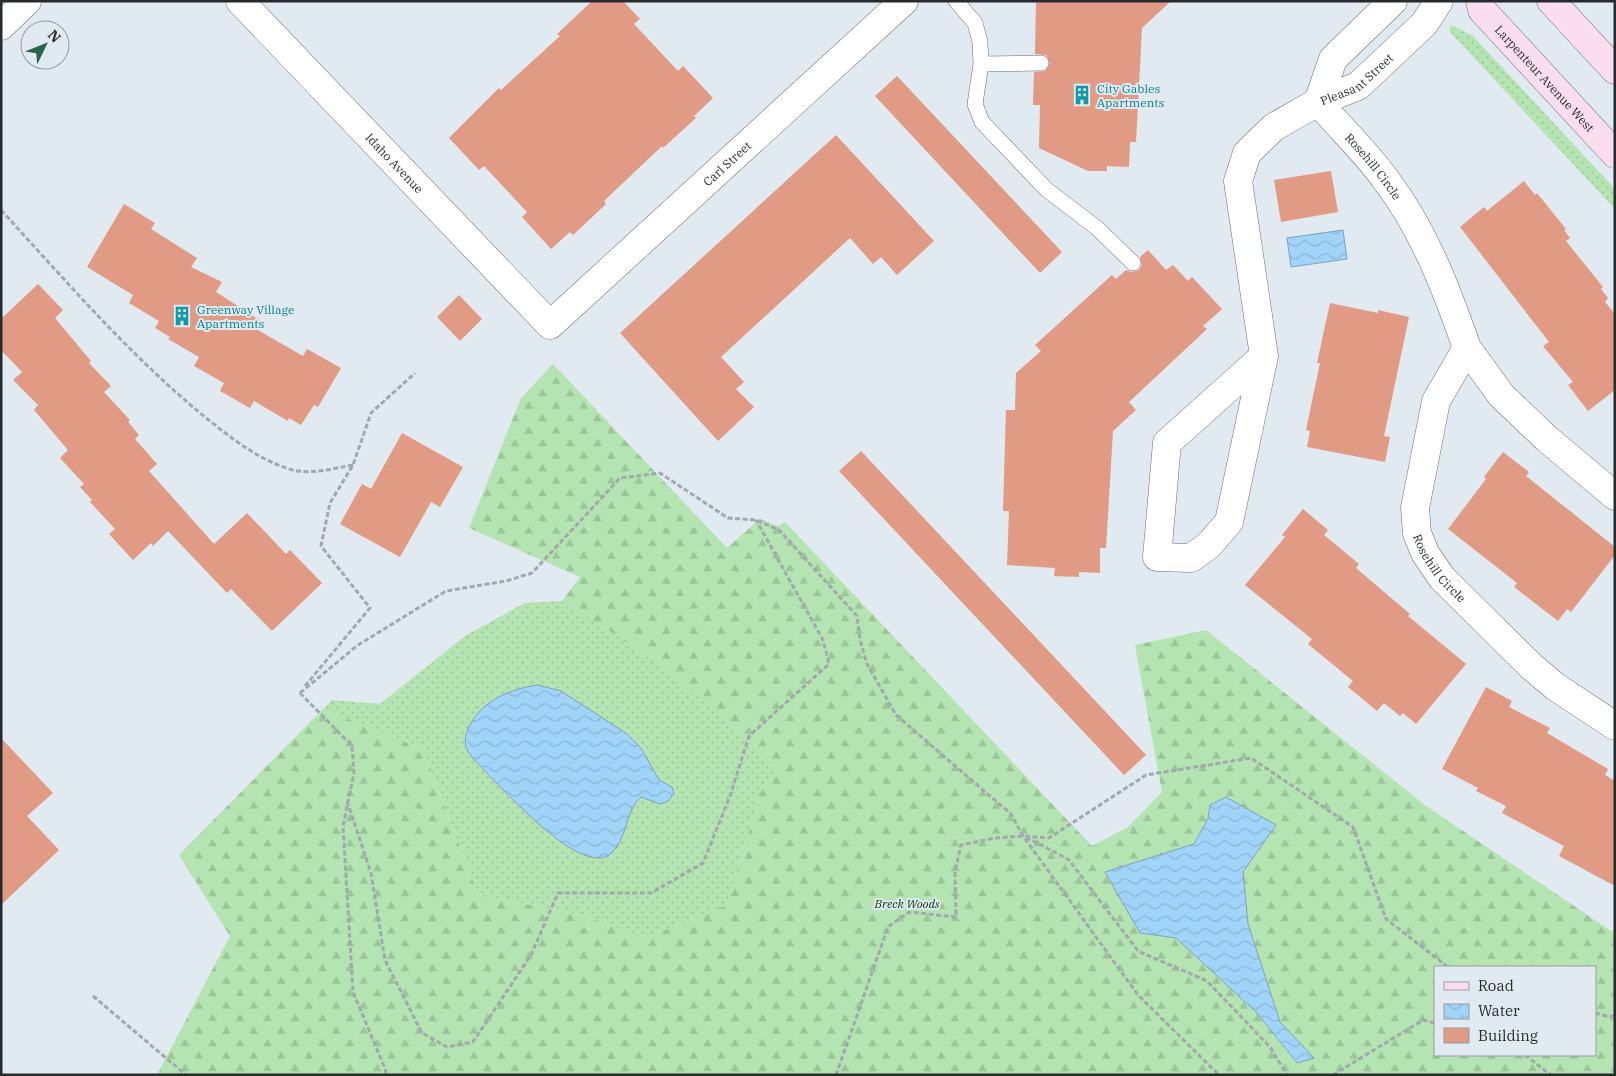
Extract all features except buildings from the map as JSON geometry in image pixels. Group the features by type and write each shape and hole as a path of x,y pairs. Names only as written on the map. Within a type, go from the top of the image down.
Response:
{"main road":[{"name":"Larpenteur Avenue West","path":"1480,1 1482,10 1615,154"},
{"path":"1551,1 1615,70"}],"street":[{"path":"1,26 27,1"},
{"name":"Idaho Avenue","path":"240,1 550,326"},
{"name":"Carl Street","path":"550,326 904,1"},
{"name":"Pleasant Street","path":"1318,102 1333,59 1393,1"},
{"name":"Pleasant Street","path":"1318,102 1358,86 1424,24 1440,1"},
{"path":"1264,356 1167,442 1157,557 1191,558 1208,546 1229,522 1264,356 1238,180 1247,153 1274,127 1318,102"},
{"name":"Rosehill Circle","path":"1318,102 1386,179 1410,215 1446,287 1468,348 1501,395 1546,438 1615,496"},
{"name":"Rosehill Circle","path":"1468,348 1436,401 1415,508 1417,533 1425,553 1442,578 1532,667 1556,687 1615,726"}],"lane":[{"path":"956,1 976,23 980,42 981,64 975,104 982,122 1047,190 1097,228 1134,263"},
{"path":"981,64 1041,63"}],"path":[{"path":"1,210 118,336 171,388 230,437 286,468 313,473 353,465"},
{"path":"300,693 370,608 321,546 330,503 353,465 371,413 416,373"},
{"path":"300,693 358,645 446,591 506,581 532,573 620,478 660,473 728,518 756,520 780,530 857,616 867,664 896,715 1011,814 1023,836 1138,995 1219,1075"},
{"path":"347,801 371,873 385,960 422,1032 447,1047 472,1042 531,955 558,893 651,894 703,863 730,796 749,736 829,664 823,640 756,520"},
{"path":"300,693 352,746 354,773 343,826 353,992 386,1072 384,1075"},
{"path":"836,1075 888,926 909,912 956,917 955,872 961,845 995,838 1023,836 1049,838 1146,775 1251,758 1353,827 1386,920 1447,966"},
{"path":"1023,836 1069,860 1138,951 1207,981 1270,1047 1287,1075"},
{"path":"93,996 186,1075"},
{"path":"1596,1013 1610,1017 1615,1015"},
{"path":"1332,1075 1423,1020 1434,1023"},
{"path":"1525,1056 1550,1075"}],"green space":[{"path":"1451,25 1472,35 1615,189 1615,209 1449,31"},
{"name":"Breck Woods","path":"553,364 727,548 760,519 778,526 785,522 1092,846 1128,827 1162,792 1135,645 1206,630 1426,806 1611,931 1615,929 1615,1075 157,1075 230,936 179,855 323,709 423,749 478,894 584,916 646,938 726,905 756,809 753,801 780,770 729,723 676,679 620,638 562,601 580,577 469,528 521,398","holes":["1210,805 1276,825 1243,872 1248,924 1280,1022 1313,1058 1296,1063 1257,1013 1106,872 1194,844 1208,819"]},
{"path":"562,601 592,619 676,679 729,723 780,770 754,801 756,809 726,905 646,938 584,916 478,894 423,749 323,709 332,700 380,704 465,636 525,603","holes":["561,691 641,748 659,780 666,783 640,799 631,811 617,846 612,852 599,858 582,854 540,825 475,761"]}],"water":[{"path":"1343,230 1347,259 1291,267 1287,238"},
{"path":"538,685 561,691 627,734 641,748 659,780 672,787 674,794 668,801 660,804 641,797 632,810 620,841 610,854 596,858 579,853 560,841 519,806 475,761 466,748 466,736 473,719 488,704 507,693"},
{"path":"1226,797 1276,825 1243,872 1248,924 1280,1022 1314,1058 1297,1063 1257,1013 1176,938 1140,933 1105,872 1194,844 1208,819 1210,805"}],"place":[{"name":"City Gables Apartments","path":"1082,95"},
{"name":"Greenway Village Apartments","path":"182,316"}]}
